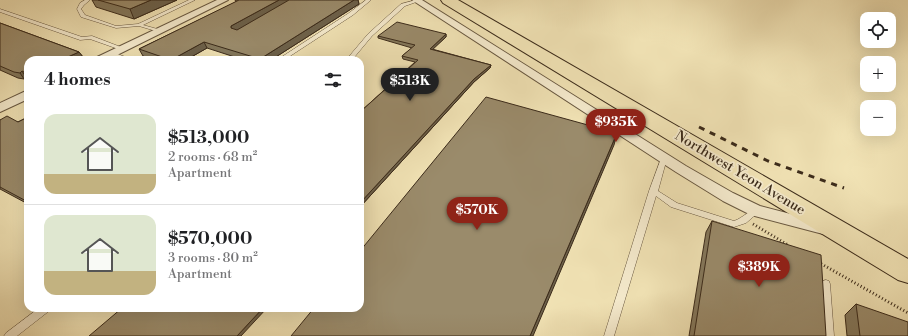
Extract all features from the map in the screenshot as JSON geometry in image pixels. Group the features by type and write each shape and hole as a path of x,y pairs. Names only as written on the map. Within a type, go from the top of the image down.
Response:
{"highway":[{"name":"Northwest Yeon Avenue","path":"448,0 908,272"}],"street":[{"path":"108,56 224,0"},
{"path":"416,0 728,197 756,211 840,232"},
{"path":"0,108 24,96"}],"lane":[{"path":"88,0 82,4 79,9 83,16 116,27 139,25 193,0"},
{"path":"286,56 351,14 369,0"},
{"path":"352,56 367,38 403,5 416,0"},
{"path":"0,10 82,39 90,37 123,49"},
{"path":"139,25 159,31"},
{"path":"112,54 118,56"},
{"path":"609,336 664,158"},
{"path":"653,191 674,205 734,224 743,221 756,211"},
{"path":"826,284 829,336"},
{"path":"9,336 41,312"}],"building":[{"path":"98,0 151,0 130,9"},
{"path":"239,0 279,0 231,26 231,28 237,30 289,0 354,0 265,56 250,56 204,42 178,56 159,56 139,49"},
{"path":"397,22 446,34 430,49 491,65 474,79 364,199 364,108 418,60 402,56 415,45 378,36"},
{"path":"0,23 79,52 70,56 24,56 24,72 22,71 20,73 0,66"},
{"path":"486,97 617,133 530,336 291,336 311,312 364,312 364,246"},
{"path":"7,116 18,122 24,119 24,200 0,187 0,120"},
{"path":"712,221 821,255 826,336 694,336"},
{"path":"856,304 908,322 908,336 860,336"},
{"path":"117,312 259,312 237,336 89,336"}],"railway":[{"path":"699,127 768,161 844,188"}]}
